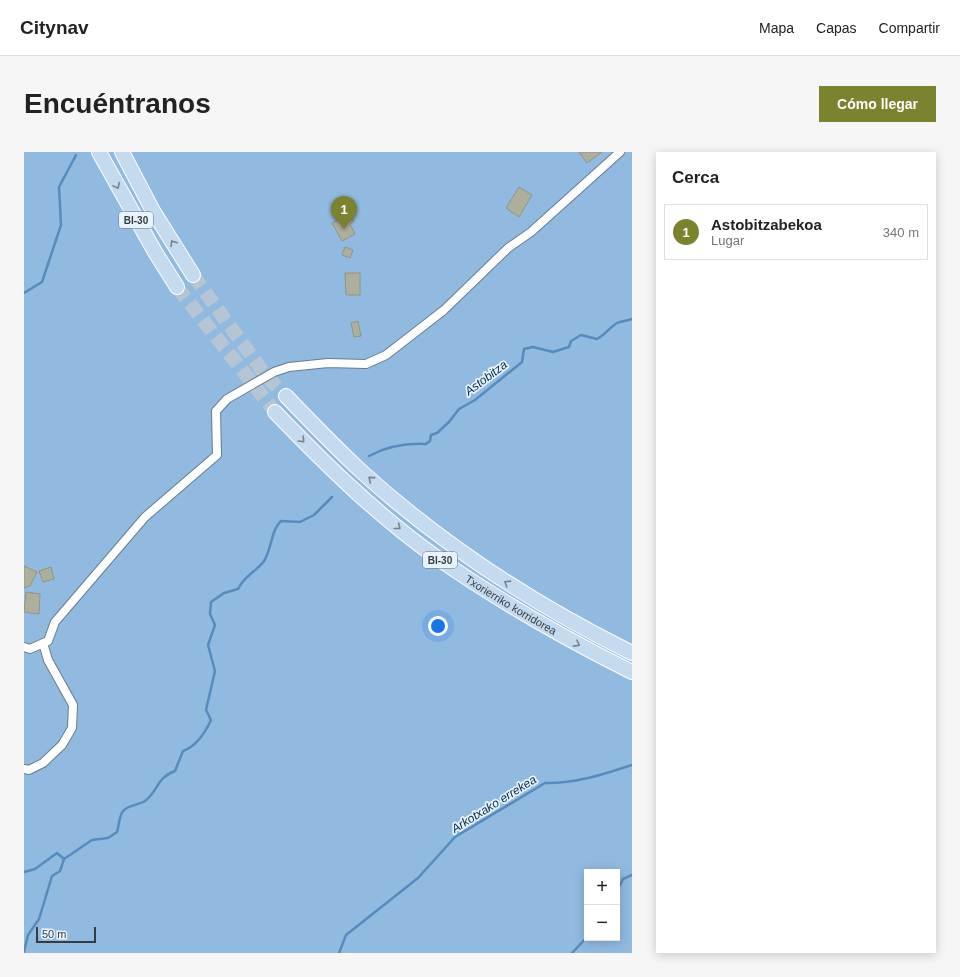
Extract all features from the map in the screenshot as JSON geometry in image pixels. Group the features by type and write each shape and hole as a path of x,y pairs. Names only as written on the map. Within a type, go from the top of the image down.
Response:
{"highway":[{"name":"BI-30","path":"99,152 154,252 176,287"},
{"name":"BI-30","path":"122,152 153,211 192,275"},
{"path":"129,152 148,191 153,211"},
{"name":"Txorierriko korridorea","path":"286,396 364,473 444,539 502,580 540,604 632,653"},
{"name":"Txorierriko korridorea","path":"275,412 349,485 436,557 509,606 578,645 632,672"}],"street":[{"path":"24,647 30,649 48,641 54,622 144,517 217,455 216,411 226,399 274,372 289,367 328,363 366,364 386,355 444,310 508,248 531,232 620,152"},
{"path":"24,769 29,770 43,763 62,745 72,728 73,705 48,660 43,643"}],"shaded area":[{"path":"24,152 632,152 632,953 24,953"}],"building":[{"path":"579,152 602,152 587,163"},
{"path":"519,187 532,195 519,217 506,208"},
{"path":"350,213 354,222 350,224 355,234 342,241 332,223"},
{"path":"345,247 353,250 350,258 342,255"},
{"path":"345,273 360,273 360,295 346,295"},
{"path":"358,321 361,336 354,337 351,323"},
{"path":"24,566 37,572 30,586 24,588"},
{"path":"51,567 54,579 43,582 39,571"},
{"path":"26,592 40,594 39,614 24,612"}],"waterway":[{"path":"24,293 42,282 61,225 59,187 76,155"},
{"name":"Astobitza","path":"369,456 382,450 397,446 426,444 430,441 431,435 437,433 449,422 459,409 475,400 522,362 524,349 533,347 553,352 569,347 571,341 581,335 597,339 617,323 632,319"},
{"name":"Astobitza","path":"24,952 28,935 39,919 52,876 60,871 64,859 92,840 108,838 117,832 123,811 128,807 143,802 150,797 164,777 175,771 183,751 192,746 209,725 211,720 206,710 215,671 208,645 215,625 210,614 211,602 224,593 238,589 244,580 264,561 267,556 275,529 281,521 300,522 314,515 332,497"},
{"name":"Arkotxako errekea","path":"339,953 346,935 418,878 455,837 545,783 578,780 632,765"},
{"path":"24,872 35,869 57,853 64,859"},
{"path":"620,885 623,879 632,875"},
{"path":"572,953 584,940"}],"tunnel":[{"path":"193,275 266,376 286,396"},
{"path":"177,287 275,412"}],"place":[{"name":"Astobitzabekoa","path":"344,229"}]}
